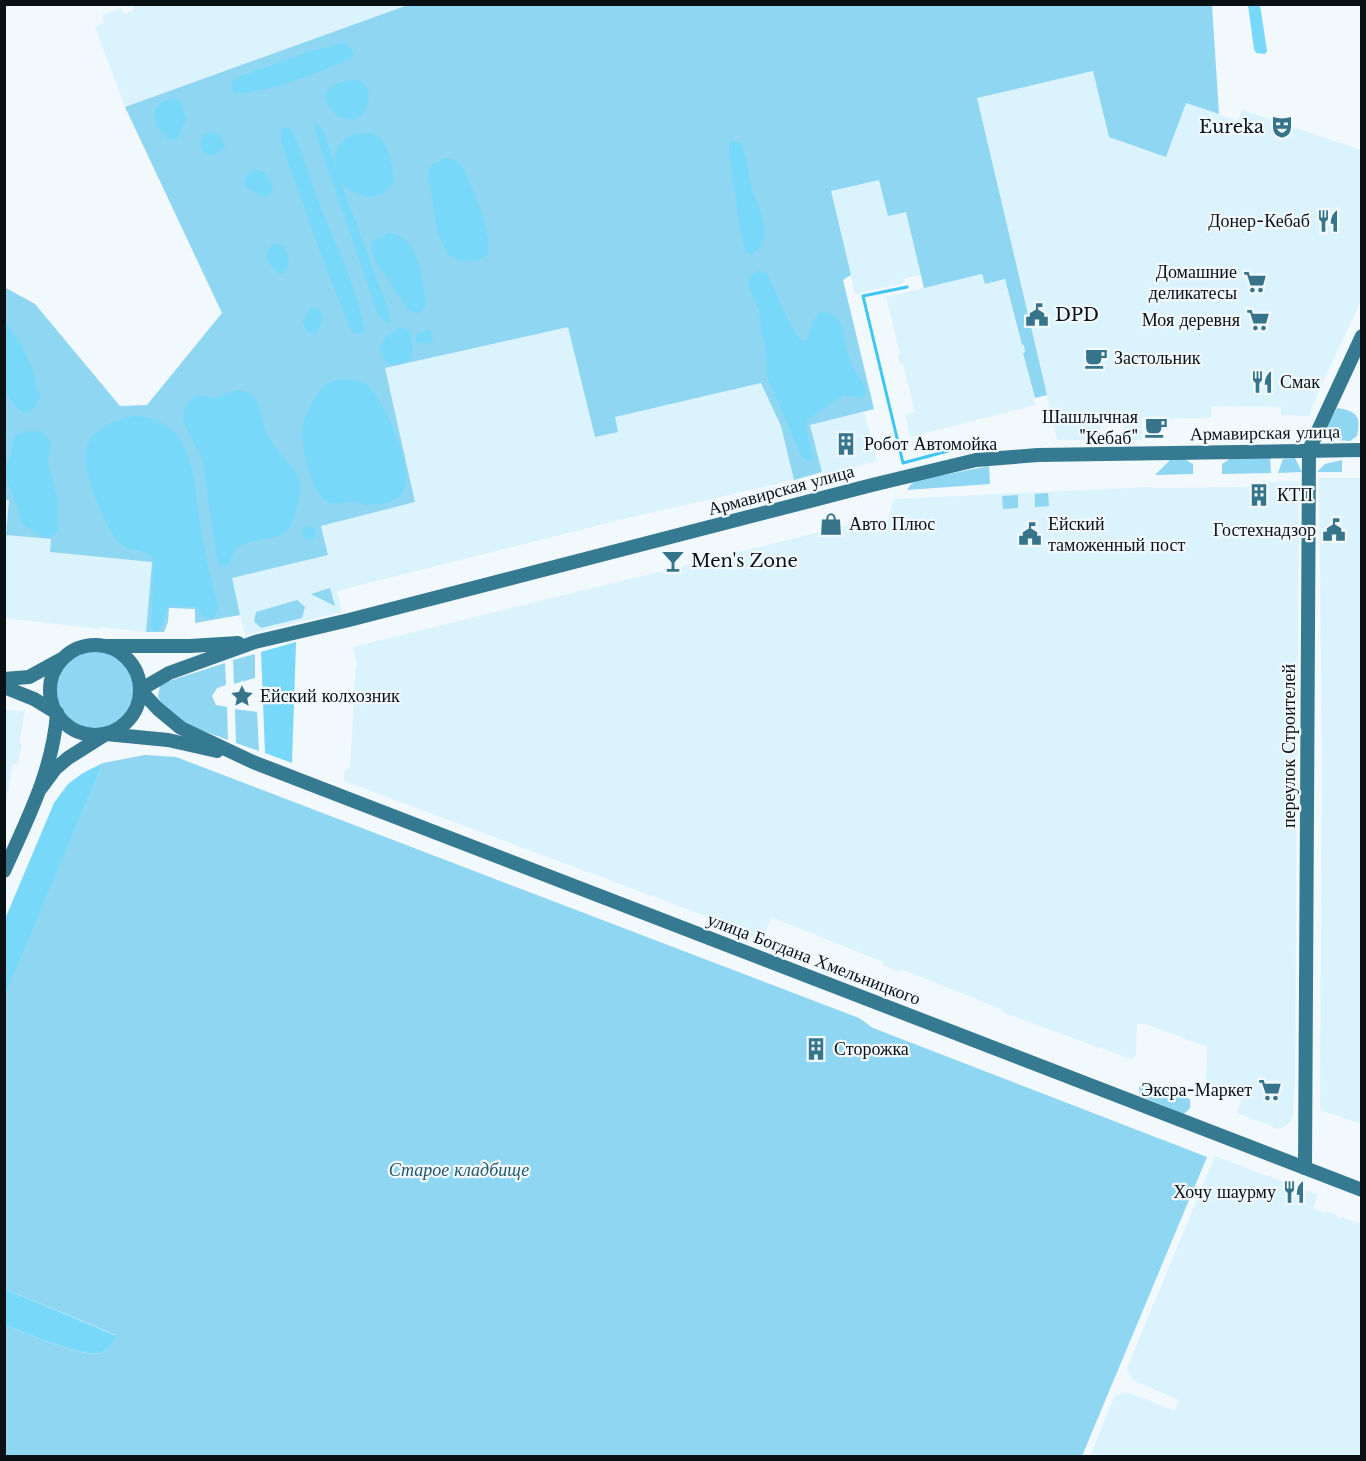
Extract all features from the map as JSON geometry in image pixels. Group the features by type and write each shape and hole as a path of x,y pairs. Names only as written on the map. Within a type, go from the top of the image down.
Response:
{"street":[{"name":"переулок Строителей","path":"1305,1168 1309,450 1362,336"},
{"name":"Армавирская улица","path":"140,690 169,673 255,642 976,460 1038,455 1362,450"},
{"name":"Армавирская улица","path":"100,646 190,646 255,642"},
{"path":"4,679 22,679 35,675 81,647 100,646 113,649 128,660 135,671 140,690 136,707 130,718 122,726 69,758 56,769 41,789"},
{"path":"64,657 55,669 50,684 51,699 57,713 66,724 78,732 92,735 106,734"},
{"path":"4,687 34,699 57,713"},
{"name":"улица Богдана Хмельницкого","path":"140,690 181,728 253,762 1362,1190"},
{"path":"4,871 41,789 49,762 57,713"},
{"name":"улица Богдана Хмельницкого","path":"106,734 168,740 253,762"}],"shaded area":[{"path":"132,5 408,5 125,107 95,27 104,23 102,15 122,8 124,14 134,10"},
{"path":"1248,5 1260,5 1267,51 1265,54 1256,53 1254,49"},
{"path":"345,43 354,52 353,57 327,69 264,89 236,93 232,89 232,81 241,76 308,52"},
{"path":"1094,71 1109,137 1166,157 1186,103 1238,121 1242,110 1361,150 1361,301 1309,416 1281,415 1281,407 1212,406 1211,418 1142,419 1142,440 1124,440 1123,416 1100,416 1100,440 1057,440 977,98"},
{"path":"356,79 365,86 369,94 369,103 359,116 352,120 343,118 334,112 325,98 330,88 341,82"},
{"path":"174,98 181,102 186,119 178,138 170,140 159,128 155,116 159,105"},
{"path":"318,124 324,132 336,169 334,156 338,146 351,135 370,133 379,137 390,156 394,182 379,195 364,196 351,191 344,186 338,175 388,309 391,323 385,322 378,314 314,128 314,125"},
{"path":"284,127 290,128 295,137 357,298 365,332 358,334 351,330 326,268 282,145 281,130"},
{"path":"211,132 221,137 225,147 213,155 204,153 200,143 204,134"},
{"path":"732,141 741,143 763,224 763,241 759,249 751,254 746,252 740,228 729,152 729,144"},
{"path":"445,158 454,160 462,166 482,214 488,237 488,255 478,260 464,261 449,255 438,235 428,173 430,166"},
{"path":"254,169 264,173 271,181 273,188 270,194 262,197 245,186 245,178"},
{"path":"879,179 906,211 921,275 903,279 904,283 855,294 831,191"},
{"path":"389,233 400,236 408,242 418,260 426,303 423,310 417,314 408,310 375,260 372,242"},
{"path":"275,243 284,246 289,259 286,272 280,274 267,259 267,251"},
{"path":"758,270 767,274 800,340 807,339 814,321 821,313 825,312 839,321 851,364 865,388 863,398 844,395 808,419 806,427 813,458 808,461 802,457 767,377 766,349 759,310 750,291 749,279"},
{"path":"982,274 985,284 1005,279 1021,345 1024,344 1026,352 1023,353 1036,405 910,437 905,415 915,412 903,364 900,364 898,356 900,354 886,297"},
{"path":"315,307 323,318 318,331 311,334 302,322 310,309"},
{"path":"5,322 29,362 40,397 35,407 27,413 20,411 5,393"},
{"path":"568,326 595,437 614,417 762,383 781,426 794,480 611,522 337,591 342,612 245,635 231,578 328,555 321,526 415,502 385,368"},
{"path":"400,328 410,331 412,356 405,363 389,364 381,353 382,343"},
{"path":"426,330 431,331 433,338 430,343 418,343 416,335"},
{"path":"335,380 350,380 367,385 374,393 397,438 406,484 402,494 391,501 368,505 355,502 335,504 322,497 312,481 304,448 303,425 315,398 328,383"},
{"path":"240,390 249,393 258,404 265,431 296,473 300,489 293,520 288,529 281,535 248,542 239,547 233,553 228,566 219,565 203,461 183,421 183,416 187,405 198,395 216,398"},
{"path":"864,412 877,461 823,475 810,425"},
{"path":"135,416 155,420 170,429 181,441 188,457 193,475 204,549 218,606 217,613 212,618 202,616 197,607 168,606 160,629 157,631 151,629 154,560 147,553 122,545 108,526 96,498 87,469 87,447 90,440 107,425"},
{"path":"26,431 41,431 49,439 51,445 48,463 57,497 58,532 50,537 40,536 21,522 7,481 7,461 11,455 14,436"},
{"path":"1319,478 1361,478 1361,1124 1320,1110 1322,762"},
{"path":"1299,481 1295,1081 1291,1121 1283,1128 1279,1129 1237,1113 1242,1099 1206,1089 1207,1047 1146,1024 1137,1024 1136,1052 1133,1060 1002,1012 1001,1009 901,969 899,972 882,965 883,962 771,917 766,932 757,930 754,938 736,931 735,927 344,781 345,769 350,769 357,665 353,647 872,519 887,523 894,499 1149,487 1253,487 1256,482"},
{"path":"4,500 9,500 7,535 51,539 50,552 152,562 146,632 5,618"},
{"path":"309,526 314,528 316,533 314,538 309,540 304,538 302,533 304,528"},
{"path":"296,642 292,763 265,753 261,652"},
{"path":"5,710 25,711 19,743 22,744 18,765 13,764 5,805"},
{"path":"103,763 5,994 5,919 54,803 68,784"},
{"path":"1215,1156 1318,1195 1313,1209 1326,1213 1327,1211 1338,1216 1337,1218 1341,1217 1353,1221 1352,1223 1361,1224 1361,1456 1090,1456 1115,1395 1127,1392 1175,1411 1179,1400 1132,1380 1127,1368"},
{"path":"5,1289 117,1336 105,1350 92,1354 68,1348 5,1325"}],"green space":[{"path":"408,5 1212,5 1219,114 1186,103 1166,157 1109,137 1093,71 977,98 1047,395 1035,398 1023,353 1025,352 1024,345 1022,345 1005,279 985,284 982,274 924,288 906,212 888,216 879,180 831,191 851,275 843,280 874,409 810,425 822,472 794,480 781,426 761,383 615,417 618,432 595,437 568,327 385,368 415,502 321,526 328,555 232,578 240,615 195,623 195,609 169,608 168,622 164,632 146,632 152,562 50,552 51,539 6,535 9,500 4,500 4,287 35,304 120,406 147,405 222,313 125,107"},
{"path":"1337,408 1353,413 1358,419 1357,436 1350,441 1337,440 1326,429"},
{"path":"1270,457 1271,473 1222,474 1222,464 1231,458"},
{"path":"1295,458 1302,472 1278,473 1283,459"},
{"path":"1184,459 1193,464 1193,474 1155,475 1170,460"},
{"path":"1342,460 1342,472 1317,472 1325,464"},
{"path":"989,466 990,484 907,490 918,480"},
{"path":"1048,493 1049,506 1035,507 1035,494"},
{"path":"1018,495 1018,508 1003,509 1002,496"},
{"path":"330,588 335,606 311,594"},
{"path":"297,600 305,607 302,618 261,628 254,621 256,612"},
{"path":"96,651 111,654 124,662 132,675 135,690 132,705 124,718 111,726 96,729 81,726 68,718 60,705 57,690 60,675 68,662 81,654"},
{"path":"255,654 255,678 234,684 233,660"},
{"path":"225,663 226,685 217,688 212,696 216,705 227,707 228,740 178,719 163,705 158,696 160,686 166,682"},
{"path":"235,709 257,712 259,751 236,743"},
{"name":"Старое кладбище","path":"145,755 176,757 859,1018 873,1028 1207,1157 1082,1456 5,1456 5,1325 67,1348 92,1354 105,1350 116,1335 5,1289 4,994 103,763"},
{"path":"1146,1081 1190,1099 1190,1108 1184,1114 1140,1096 1139,1087"}],"waterway":[{"path":"907,287 863,296 903,463 963,447"}],"place":[{"name":"Eureka","path":"1282,127"},
{"name":"Донер-Кебаб","path":"1328,221"},
{"name":"Домашние деликатесы","path":"1255,282"},
{"name":"DPD","path":"1037,315"},
{"name":"Моя деревня","path":"1258,320"},
{"name":"Застольник","path":"1096,358"},
{"name":"Смак","path":"1262,382"},
{"name":"Шашлычная \"Кебаб\"","path":"1156,427"},
{"name":"Робот Автомойка","path":"846,444"},
{"name":"КТП","path":"1259,495"},
{"name":"Авто Плюс","path":"831,524"},
{"name":"Гостехнадзор","path":"1334,530"},
{"name":"Ейский таможенный пост","path":"1030,534"},
{"name":"Men's Zone","path":"673,561"},
{"name":"Ейский колхозник","path":"242,696"},
{"name":"Сторожка","path":"816,1049"},
{"name":"Эксра-Маркет","path":"1270,1090"},
{"name":"Хочу шаурму","path":"1294,1192"}]}
